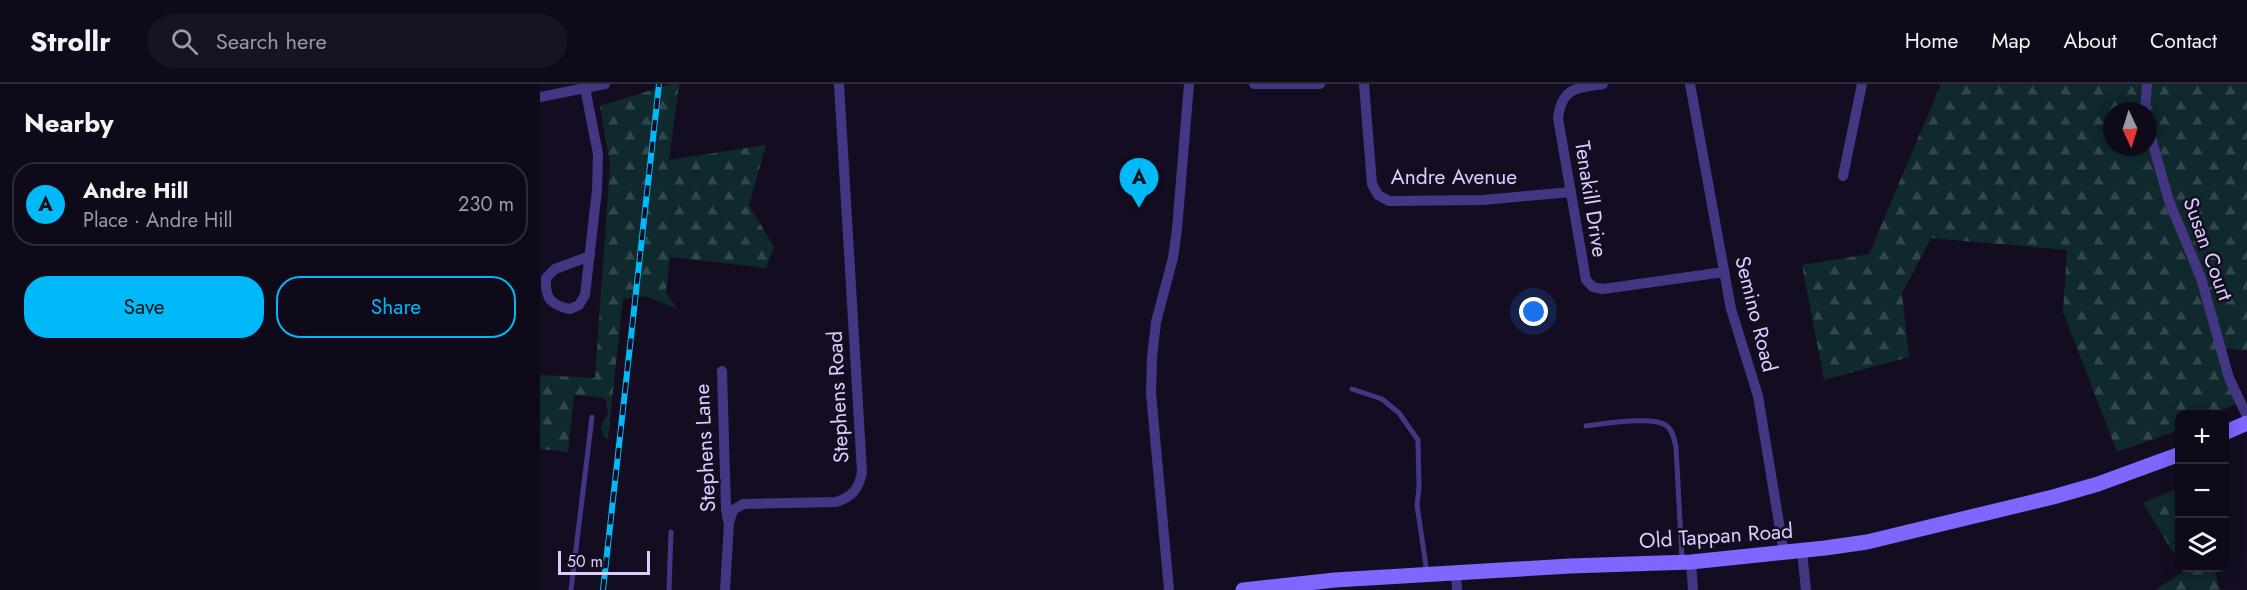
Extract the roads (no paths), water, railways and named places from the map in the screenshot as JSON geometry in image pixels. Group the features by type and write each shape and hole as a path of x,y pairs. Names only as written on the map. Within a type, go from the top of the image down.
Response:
{"main road":[{"path":"2229,431 2247,423"},
{"name":"Old Tappan Road","path":"1243,590 1336,585 1427,574 1687,562 1867,542 2053,497 2098,484 2175,456"}],"street":[{"path":"540,97 605,84"},
{"path":"1169,590 1151,393 1152,357 1156,322 1173,258 1177,229 1189,84"},
{"path":"1254,84 1320,84"},
{"name":"Andre Avenue","path":"1364,84 1372,184 1378,195 1389,201 1483,200 1571,192"},
{"name":"Tenakill Drive","path":"1603,84 1571,90 1559,107 1558,118 1586,280 1593,287 1614,288 1724,272"},
{"name":"Semino Road","path":"1690,84 1731,309 1758,396 1784,553"},
{"path":"1843,176 1863,84"},
{"path":"2145,102 2146,84"},
{"path":"585,88 597,154 597,190 590,256 585,295 579,305 570,309 552,302 546,292 546,278 555,269 590,256"},
{"name":"Stephens Road","path":"729,523 733,510 743,504 836,502 846,499 860,485 862,472 840,88"},
{"name":"Susan Court","path":"2156,156 2169,201 2200,278 2229,378 2247,417"},
{"name":"Stephens Lane","path":"722,371 726,509 729,523"},
{"path":"725,590 729,523"},
{"path":"1802,551 1806,590"},
{"path":"1687,562 1693,590"},
{"path":"1456,573 1458,590"}],"lane":[{"path":"1352,389 1382,399 1399,413 1418,440 1417,505 1427,574"},
{"path":"571,590 592,417"},
{"path":"1586,426 1660,421 1668,427 1673,434 1676,447 1687,562"},
{"path":"669,590 671,532"}],"railway":[{"path":"603,590 659,84"}],"place":[{"name":"Andre Hill","path":"1139,208"}]}
